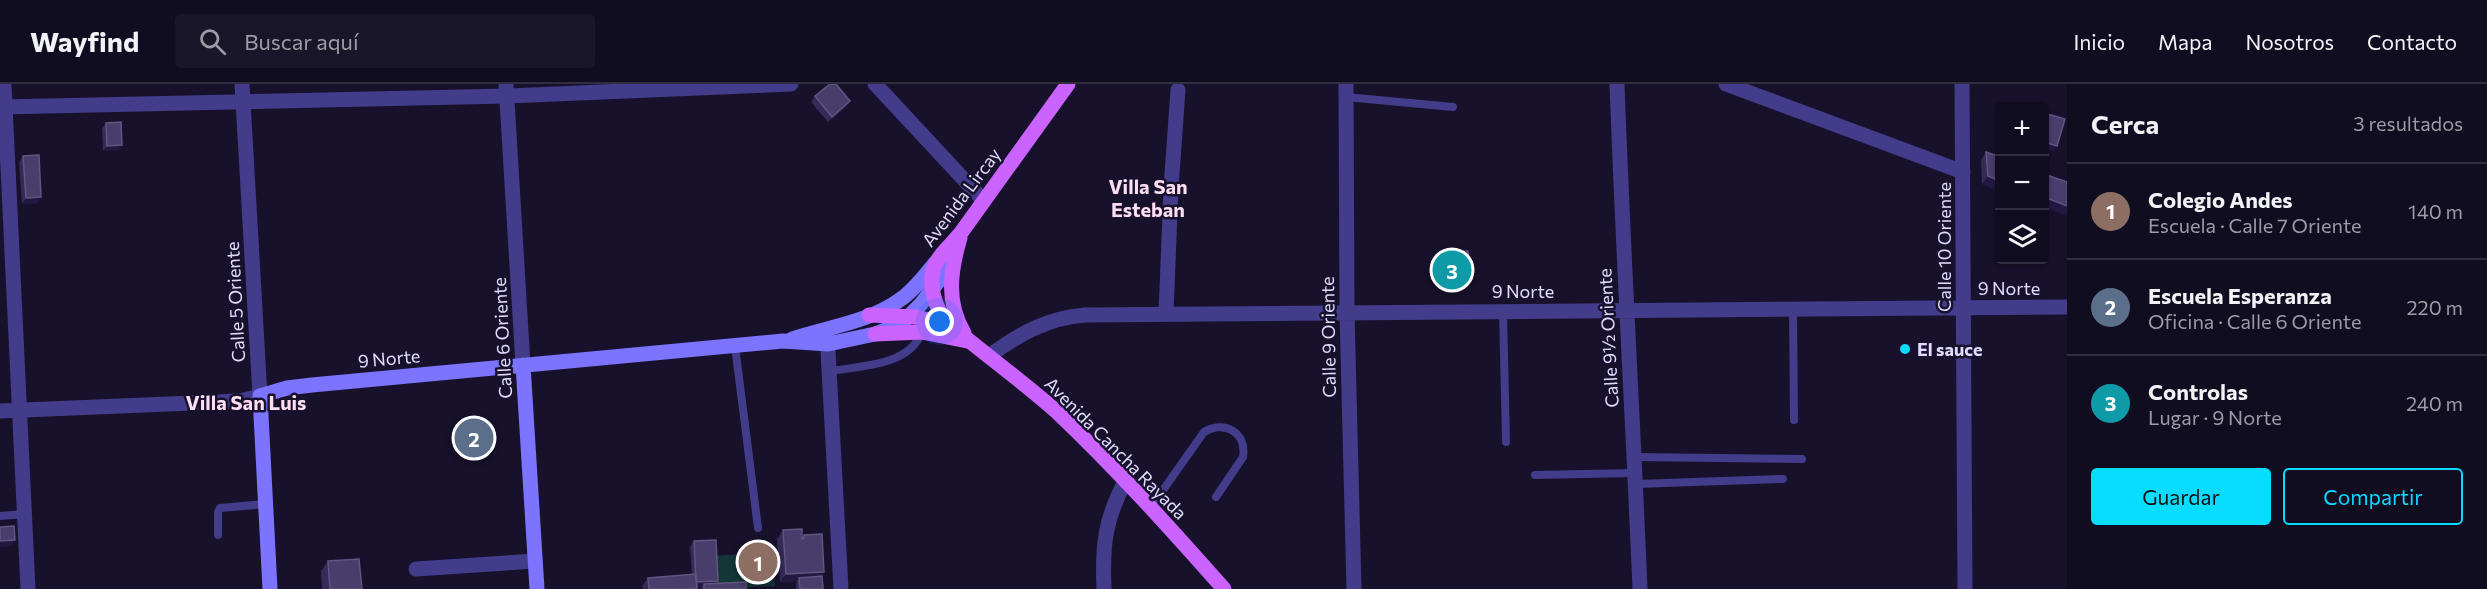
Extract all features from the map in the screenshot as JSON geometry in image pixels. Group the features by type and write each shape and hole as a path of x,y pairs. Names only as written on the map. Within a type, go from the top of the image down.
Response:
{"main road":[{"name":"Avenida Lircay","path":"961,232 1068,84"},
{"name":"Avenida Cancha Rayada","path":"961,232 946,260 954,312 964,333 972,342"},
{"name":"Avenida Lircay","path":"875,334 890,330 910,316 932,290 946,260"},
{"name":"Avenida Lircay","path":"869,315 893,304 946,260"},
{"name":"Avenida Cancha Rayada","path":"932,290 943,319 1055,411 1126,480 1224,589"},
{"name":"9 Norte","path":"783,342 869,315"},
{"path":"869,315 910,316 952,327"},
{"path":"875,334 922,332 972,342"},
{"name":"9 Norte","path":"261,396 287,388 312,385 783,342 828,344 875,334"},
{"name":"Calle 6 Oriente","path":"523,365 537,589"},
{"name":"Calle 5 Oriente","path":"261,396 270,589"}],"street":[{"path":"4,84 5,209 21,410 28,589"},
{"name":"Calle 5 Oriente","path":"242,84 261,396"},
{"path":"3,107 243,103 401,91 791,84"},
{"path":"875,84 984,201"},
{"name":"Calle 9½ Oriente","path":"1617,84 1625,310 1640,589"},
{"path":"1726,84 1963,172"},
{"name":"Calle 10 Oriente","path":"1962,84 1965,589"},
{"name":"Calle 6 Oriente","path":"506,90 523,365"},
{"path":"1166,314 1178,90"},
{"name":"Calle 9 Oriente","path":"1346,91 1347,313 1354,589"},
{"name":"9 Norte","path":"989,356 1025,332 1058,318 1085,315 2067,307"},
{"path":"827,327 841,589"},
{"name":"9 Norte","path":"0,411 240,401 261,396"},
{"path":"1104,589 1102,558 1106,529 1126,480"},
{"path":"416,569 535,561"}],"lane":[{"path":"1346,91 1453,107"},
{"path":"1793,309 1794,420"},
{"path":"1503,311 1506,442"},
{"path":"830,371 869,365 899,357 918,342 922,332"},
{"path":"735,346 758,528"},
{"path":"1151,507 1204,432 1213,427 1223,426 1238,436 1244,450 1243,457 1216,497"},
{"path":"1535,475 1635,471 1802,459"},
{"path":"1635,471 1783,479"},
{"path":"218,535 220,508 266,504"},
{"path":"0,516 25,514"}],"green space":[{"path":"772,552 775,586 715,589 713,556"}],"building":[{"path":"830,84 836,84 850,101 832,117 815,96"},
{"path":"2049,114 2065,119 2057,146 2049,144"},
{"path":"121,122 122,145 107,146 106,123"},
{"path":"1986,152 1995,155 1995,179 1988,176"},
{"path":"39,155 41,197 26,198 23,156"},
{"path":"2049,176 2067,182 2067,206 2049,199"},
{"path":"1468,251 1470,276 1443,278 1441,253"},
{"path":"14,526 15,540 0,541 0,527"},
{"path":"802,529 802,539 804,535 822,534 824,572 786,574 783,530"},
{"path":"716,540 718,581 696,582 694,541"},
{"path":"359,559 362,589 330,589 328,561"},
{"path":"696,574 697,589 649,589 648,578"},
{"path":"822,576 823,589 800,589 799,578"},
{"path":"746,582 746,589 704,589 704,584"}],"place":[{"name":"Controlas","path":"1452,270"},
{"name":"El sauce","path":"1905,349"},
{"name":"Escuela Esperanza","path":"474,438"},
{"name":"Colegio Andes","path":"758,562"}],"district":[{"name":"Villa San Esteban","path":"1148,198"},
{"name":"Villa San Luis","path":"246,402"}]}
